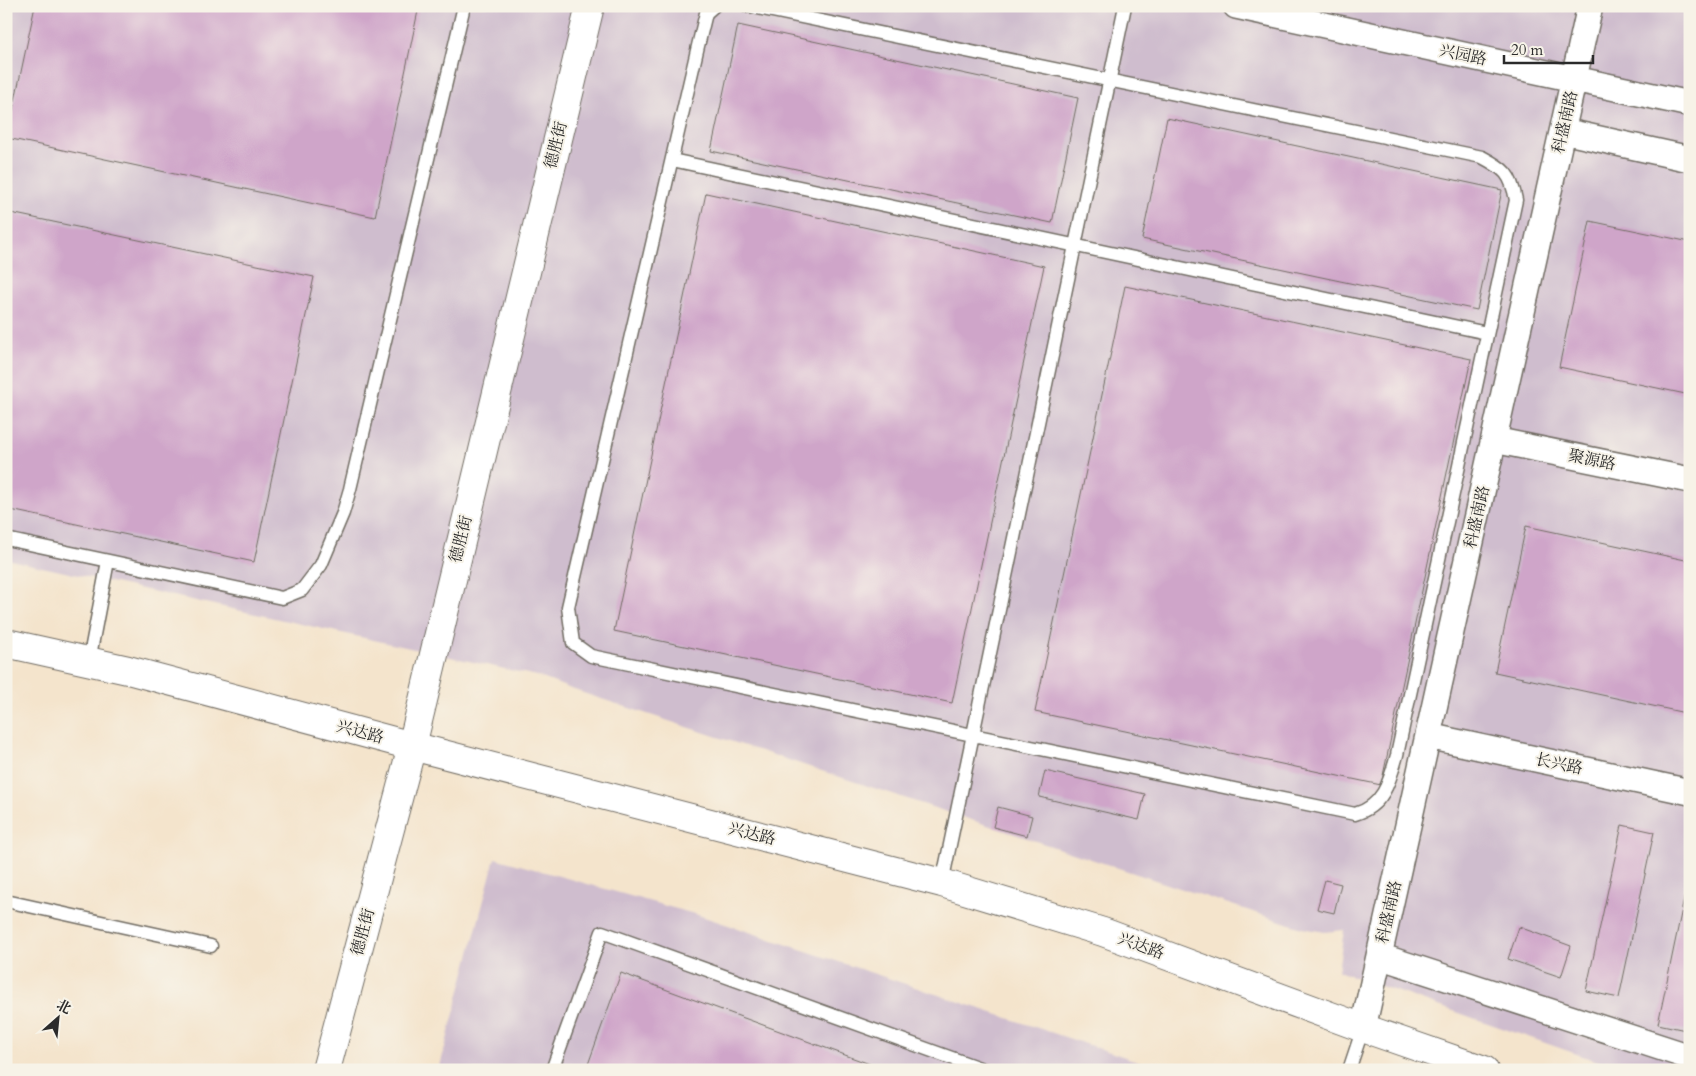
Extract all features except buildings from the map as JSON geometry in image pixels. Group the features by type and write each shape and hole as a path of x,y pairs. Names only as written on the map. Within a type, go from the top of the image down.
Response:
{"street":[{"name":"德胜街","path":"326,1070 412,746 590,6"},
{"name":"兴园路","path":"1236,6 1690,104"},
{"name":"科盛南路","path":"1363,1028 1590,6"},
{"path":"1563,131 1690,159"},
{"name":"聚源路","path":"1494,440 1690,480"},
{"name":"兴达路","path":"6,643 128,670 412,746 942,883 1103,932 1363,1028 1484,1070"},
{"name":"长兴路","path":"1428,736 1690,792"},
{"path":"1379,956 1690,1057"}],"lane":[{"path":"6,539 282,598 302,590 321,564 340,522 350,489 464,6"},
{"path":"714,6 706,13 568,607 573,643 591,656 1355,814 1365,811 1381,797 1389,784 1396,755 1516,200 1512,181 1498,165 1482,157 748,6"},
{"path":"942,883 1125,6"},
{"path":"672,160 1487,333"},
{"path":"89,661 108,561"},
{"path":"6,901 211,946"},
{"path":"552,1070 602,932 985,1070"},
{"path":"1349,1070 1363,1028"}],"shaded area":[{"path":"6,6 1690,6 1690,1070 1623,1070 1338,971 1344,930 1325,932 1302,928 571,689 537,676 6,559"},
{"path":"495,858 698,915 1164,1070 439,1070"}]}
